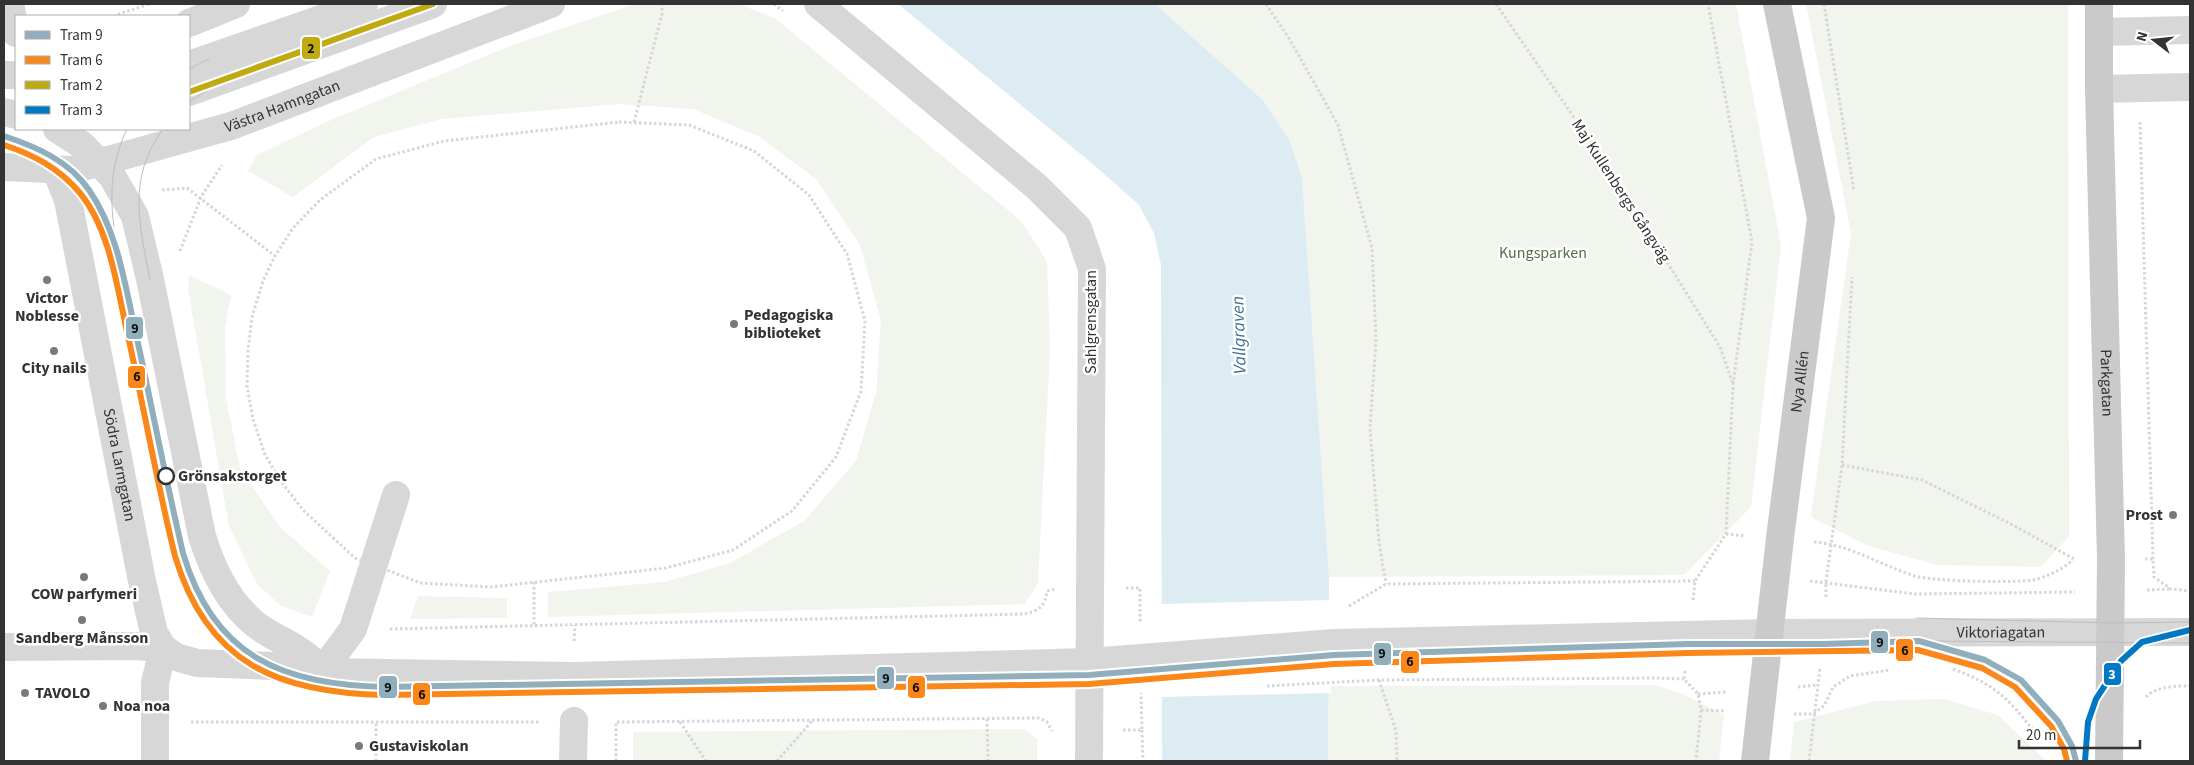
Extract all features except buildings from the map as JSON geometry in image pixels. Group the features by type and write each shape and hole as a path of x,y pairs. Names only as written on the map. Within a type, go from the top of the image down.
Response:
{"main road":[{"name":"Nya Allén","path":"1755,761 1780,538 1821,218 1777,4"},
{"name":"Parkgatan","path":"2098,4 2111,592 2110,761"}],"street":[{"path":"10,4 15,29"},
{"path":"190,23 236,4"},
{"path":"190,64 364,4"},
{"path":"190,92 433,4"},
{"name":"Västra Hamngatan","path":"4,167 72,170 231,126 551,4"},
{"name":"Sahlgrensgatan","path":"818,4 1037,187 1078,228 1092,269 1089,761"},
{"path":"2099,32 2190,30"},
{"path":"2099,89 2190,87"},
{"path":"59,130 82,145 112,176 135,216 150,279 202,536 210,560 233,601 254,624 295,648 326,672 330,659 352,629 396,495"},
{"name":"Södra Larmgatan","path":"56,170 68,200 141,576 154,633 163,648"},
{"name":"Viktoriagatan","path":"163,648 176,657 197,663 273,666 326,672 574,676 1089,662 1334,642 1769,633 2190,632"},
{"path":"4,647 94,645 163,648 155,683 155,761"},
{"path":"573,761 574,721"}],"path":[{"path":"116,15 149,4"},
{"path":"634,122 662,14 662,4"},
{"path":"774,4 789,15"},
{"path":"1266,4 1290,40 1338,125 1372,248 1376,340 1370,428 1379,542 1386,584"},
{"name":"Maj Kullenbergs Gångväg","path":"1496,4 1606,164 1715,339 1733,385"},
{"path":"1708,4 1752,242 1733,385 1726,534 1832,543 1917,576 1966,580 2035,580 2060,571 2074,560 2009,522 1922,480 1842,465"},
{"path":"2142,117 2154,577 2171,589"},
{"path":"634,122 689,126 754,151 809,195 847,254 863,311 865,321 861,391 836,457 792,512 734,550 666,568 491,587 421,583 355,558 303,510 280,480 265,455 253,419 247,386 248,351 252,317 263,281 275,256 293,228 320,200 376,159 444,141 634,122"},
{"path":"180,253 202,197 224,162"},
{"path":"187,188 202,197 275,256"},
{"path":"2136,559 2153,558"},
{"path":"1776,579 1835,583 1915,594 2111,592 2171,589 2190,591"},
{"path":"352,629 534,627 1025,614 1038,610 1045,603 1048,591 1056,589 1056,580"},
{"path":"1348,607 1386,584 1694,581"},
{"path":"534,582 534,627"},
{"path":"1090,588 1140,588 1140,620 1148,620"},
{"path":"1946,667 1979,678 2011,701 2036,734"},
{"path":"1701,710 1813,714 1824,706 1832,688 1850,676 1894,670"},
{"path":"1331,684 1379,680 1684,679"},
{"path":"1379,680 1396,731 1397,761"},
{"path":"2144,699 2151,692 2175,686 2190,686"},
{"path":"1143,761 1141,691 1150,690"},
{"path":"155,722 616,722 1039,718 1047,722 1053,732"},
{"path":"988,719 988,761"},
{"path":"777,761 813,720"},
{"path":"679,721 706,761"},
{"path":"616,722 616,761"},
{"path":"376,723 376,761"},
{"path":"1117,730 1142,730"}],"green space":[{"path":"635,4 739,4 776,19 1021,221 1047,261 1050,351 1038,583 1025,604 548,617 548,592 664,582 730,563 804,521 856,461 876,393 881,321 860,245 816,179 758,136 693,109 619,104 442,119 374,137 293,197 248,171 257,155 333,119 515,44"},
{"name":"Kungsparken","path":"1155,4 1736,4 1781,246 1751,507 1684,575 1329,577 1302,177 1289,139 1263,100"},
{"path":"1806,4 2068,4 2069,536 2041,567 1937,565 1866,545 1811,517 1851,233"},
{"path":"189,275 231,295 225,327 226,398 240,469 280,527 330,571 312,617 281,606 257,584 229,526 188,289"},
{"path":"418,596 507,598 507,618 410,619"},
{"path":"1655,685 1683,694 1724,715 1719,761 1328,761 1328,686"},
{"path":"1944,699 1998,715 2046,761 1790,761 1794,722 1876,701"},
{"path":"1025,729 1037,739 1037,761 633,761 633,732"}],"water":[{"name":"Vallgraven","path":"898,4 1155,4 1263,100 1289,139 1302,177 1329,577 1328,761 1162,761 1161,265 1154,233 1139,205 1094,165"}],"pier":[{"path":"1331,600 1331,693 1159,697 1159,604"}],"tram line":[{"name":"2","path":"190,92 433,4"},
{"path":"190,68 209,59"},
{"path":"190,101 213,87 241,74"},
{"path":"120,261 114,227 112,194 116,161 127,130"},
{"path":"150,279 140,220 140,183 144,165 162,130"},
{"name":"9","path":"4,136 40,150 62,163 81,180 99,206 114,241 119,259 183,553 196,589 213,618 234,641 257,658 284,671 315,680 348,685 385,687 1089,675 1334,655 1688,644 1823,644 1919,641 1985,660 2021,680 2058,721 2072,746 2076,761"},
{"name":"6","path":"4,145 26,153 55,169 72,184 91,208 106,243 111,261 168,529 175,556 189,593 206,623 228,647 252,665 280,679 312,688 347,693 385,695 1089,684 1334,664 1688,653 1918,650 1982,668 2015,687 2051,726 2064,749 2067,761"},
{"path":"1916,618 2111,623 2190,622"},
{"name":"3","path":"2085,761 2088,722 2096,699 2121,661 2142,642 2190,630"},
{"path":"1919,641 2190,643"}],"place":[{"name":"Victor Noblesse","path":"47,280"},
{"name":"Pedagogiska biblioteket","path":"734,324"},
{"name":"City nails","path":"54,351"},
{"name":"Grönsakstorget","path":"166,476"},
{"name":"Prost","path":"2173,515"},
{"name":"COW parfymeri","path":"84,577"},
{"name":"Sandberg Månsson","path":"82,620"},
{"name":"TAVOLO","path":"25,693"},
{"name":"Noa noa","path":"103,706"},
{"name":"Gustaviskolan","path":"359,746"}]}
